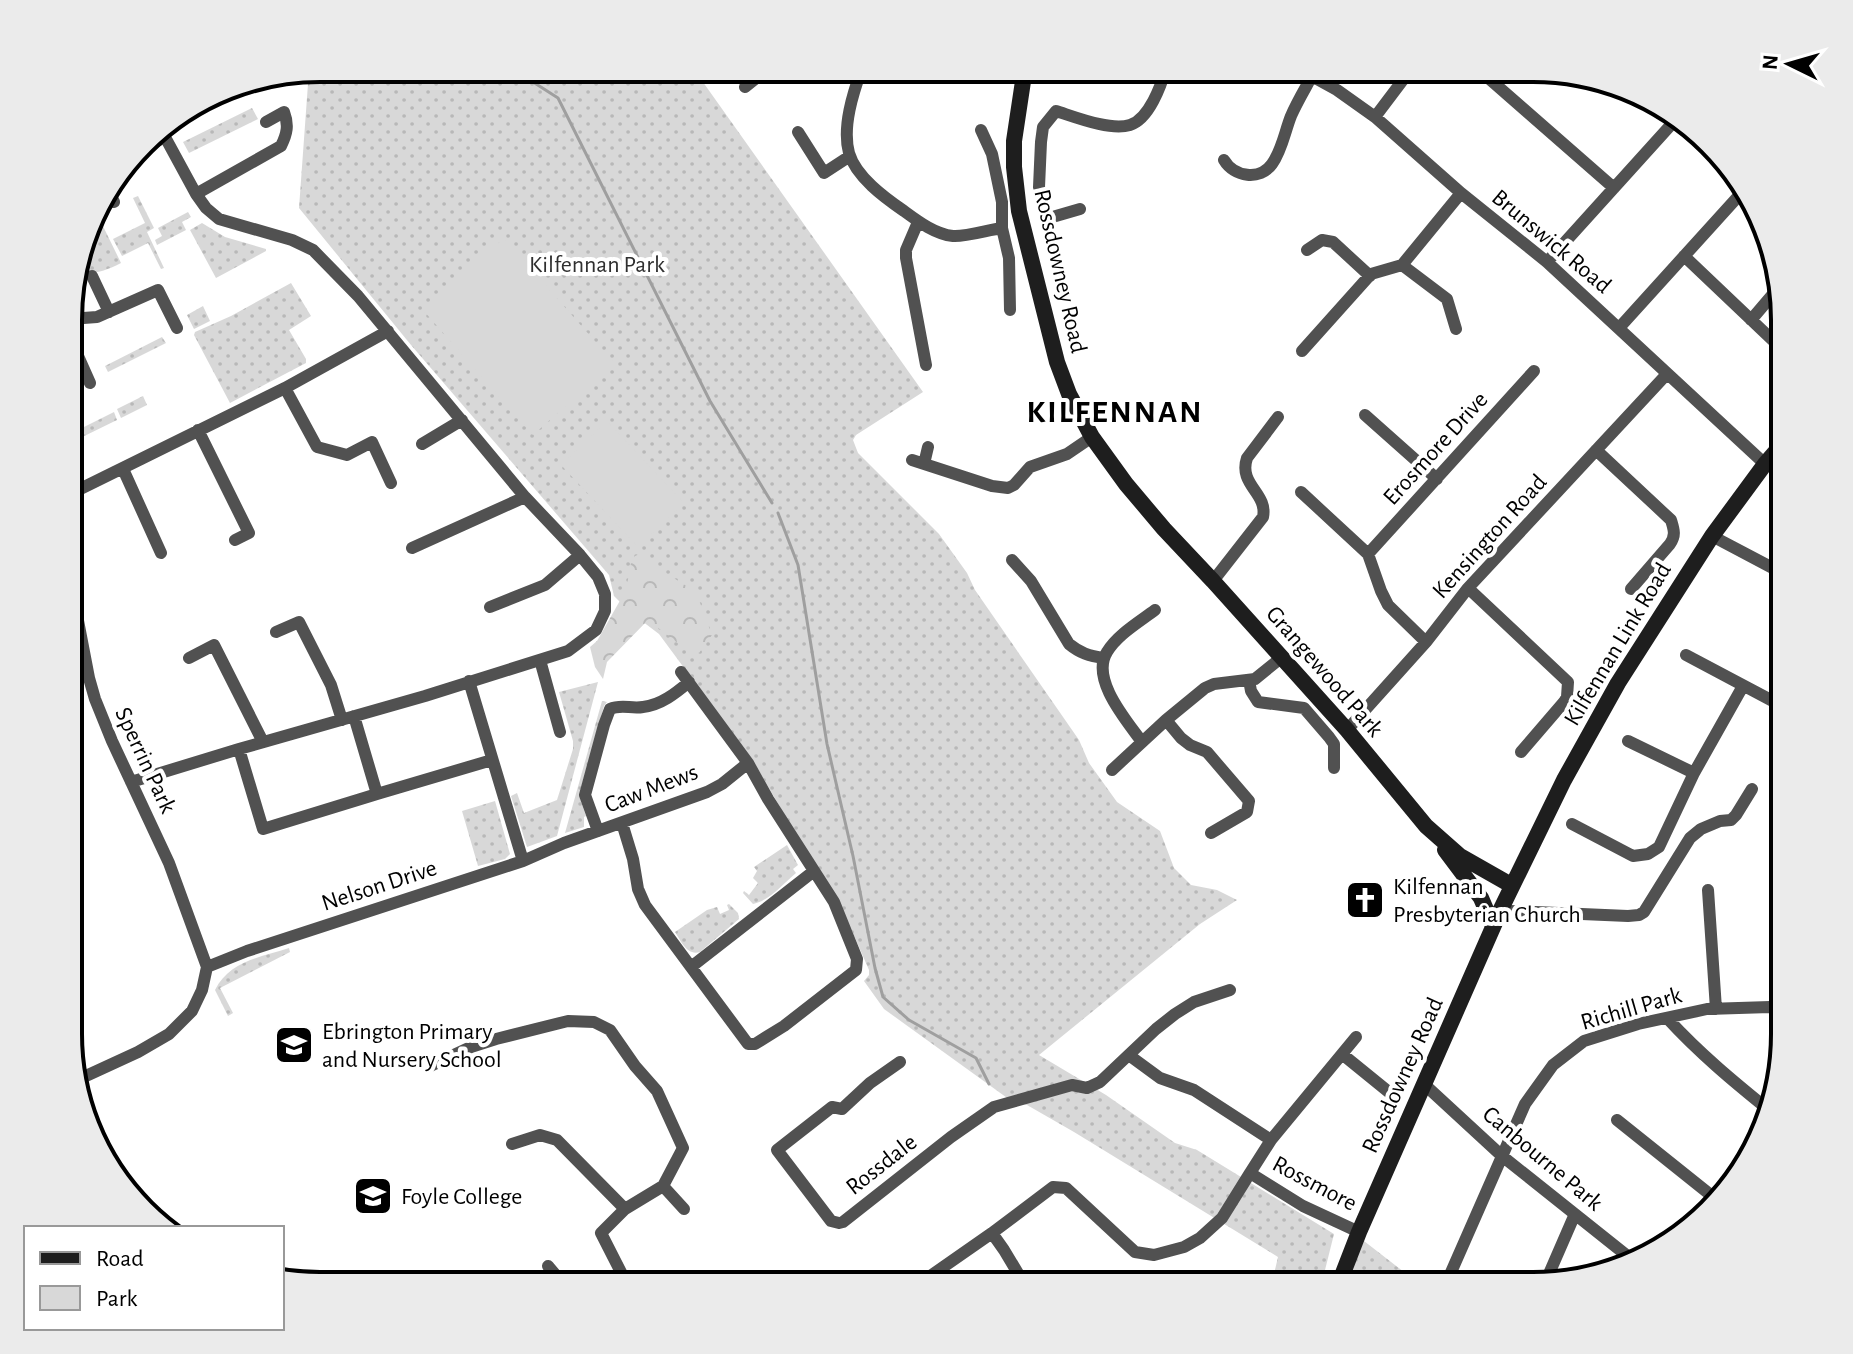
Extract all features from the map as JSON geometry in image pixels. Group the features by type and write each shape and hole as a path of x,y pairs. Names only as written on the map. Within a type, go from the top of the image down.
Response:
{"street":[{"path":"745,87 750,83"},
{"path":"857,83 850,104 848,142 850,156 862,175 890,202 941,234 957,237 1002,228"},
{"name":"Rossdowney Road","path":"1022,83 1014,141 1019,211 1057,362 1069,394 1092,437 1116,471"},
{"path":"1080,209 1049,218 1039,187 1043,127 1056,111 1107,126 1131,125 1147,113 1162,83"},
{"path":"1224,160 1228,167 1237,172 1251,175 1264,173 1273,163 1308,83"},
{"name":"Brunswick Road","path":"1324,83 1375,117 1461,193 1547,262 1765,464"},
{"path":"1375,117 1401,83"},
{"path":"1494,83 1614,188"},
{"path":"196,194 281,146 287,128 284,112 266,122"},
{"path":"1547,262 1670,126"},
{"path":"981,130 992,154 1002,202 1002,228 1009,258 1010,310"},
{"path":"798,132 824,173 850,156"},
{"path":"131,782 568,651 596,630 605,611 605,594 598,577 525,497 358,296 313,250 292,240 219,219 196,194 166,139"},
{"path":"1302,351 1370,276 1402,265 1461,193"},
{"path":"1619,328 1737,198"},
{"path":"918,222 906,250 906,258 926,365"},
{"path":"1307,250 1322,240 1333,242 1370,276"},
{"path":"1684,256 1770,338"},
{"path":"1402,265 1447,299 1456,329"},
{"path":"92,276 109,312"},
{"path":"82,318 97,317 158,290 177,328"},
{"path":"1751,320 1769,299"},
{"path":"82,488 285,388 388,331"},
{"path":"82,365 90,383"},
{"name":"Erosmore Drive","path":"1368,554 1534,371"},
{"name":"Kensington Road","path":"1347,730 1426,642 1468,588 1666,375"},
{"path":"285,388 317,447 347,455 372,442 391,483"},
{"path":"1365,415 1437,479"},
{"path":"1213,581 1263,517 1264,504 1247,479 1245,464 1274,421 1260,416"},
{"path":"422,444 462,420"},
{"path":"198,430 249,533 235,540"},
{"path":"928,447 918,462 992,486 1008,488 1030,467 1067,454 1092,437"},
{"path":"1596,450 1671,520 1675,531 1670,544 1631,589"},
{"name":"Kilfennan Link Road","path":"1511,885 1618,683 1712,536 1770,458"},
{"path":"123,469 161,553"},
{"name":"Grangewood Park","path":"1116,471 1164,529 1347,730 1442,842 1511,885"},
{"path":"1301,492 1368,554 1388,605 1426,642"},
{"path":"412,548 525,497"},
{"path":"1712,536 1770,567"},
{"path":"490,607 545,585 580,555"},
{"path":"1012,560 1031,581 1069,644 1086,655 1104,658"},
{"path":"1468,588 1568,682 1564,702 1521,752"},
{"path":"1142,742 1110,698 1106,688 1104,658 1108,649 1155,610"},
{"path":"276,632 299,622 348,718 377,794"},
{"name":"Sperrin Park","path":"82,644 89,678 107,731 169,863 207,967"},
{"path":"189,658 214,645 263,742"},
{"path":"1686,655 1770,700"},
{"path":"1112,770 1205,688 1255,679 1282,657"},
{"path":"540,660 560,732"},
{"path":"598,831 585,795 610,709 616,706 641,708 655,705 673,695 685,677 748,763 834,902 857,959 856,970 784,1026 751,1045 645,905 638,889 622,823"},
{"path":"1249,680 1258,702 1304,708 1334,744 1334,768"},
{"path":"469,681 523,861"},
{"path":"1572,824 1633,856 1648,854 1659,847 1694,773 1743,686"},
{"path":"1166,720 1181,738 1207,752 1249,801 1247,812 1211,833"},
{"path":"1628,741 1694,773"},
{"path":"239,749 263,829 492,760"},
{"name":"Caw Mews","path":"564,843 707,792 748,763"},
{"path":"1501,909 1639,915 1644,912 1690,838 1701,829 1731,820 1752,789"},
{"path":"1442,842 1447,854 1481,898 1493,926"},
{"name":"Nelson Drive","path":"207,967 247,951 523,861 564,843"},
{"path":"691,967 814,871"},
{"name":"Rossdowney Road","path":"1344,1272 1511,885"},
{"path":"1708,890 1716,1009"},
{"path":"86,1076 169,1034 192,1011 202,990 207,967"},
{"name":"Rossdale","path":"900,1062 870,1083 842,1109 832,1107 777,1150 831,1221 843,1222 994,1107 1072,1085 1087,1088 1100,1082 1156,1029 1194,1002 1230,990"},
{"name":"Richill Park","path":"1451,1272 1525,1104 1553,1065 1584,1041 1638,1024 1707,1009 1770,1007"},
{"path":"1667,1018 1716,1067 1760,1103"},
{"path":"428,1067 471,1047 568,1021 594,1022 610,1030 657,1091 683,1148 663,1186 625,1209 601,1233 620,1271"},
{"path":"1250,1173 1271,1140 1356,1037"},
{"path":"1342,1054 1390,1093"},
{"path":"1130,1056 1160,1078 1194,1090 1271,1140"},
{"name":"Canbourne Park","path":"1425,1085 1502,1156 1624,1253"},
{"path":"1617,1120 1709,1194"},
{"path":"512,1144 540,1135 557,1140 625,1209"},
{"name":"Rossmore","path":"937,1272 1053,1187 1066,1188 1135,1252 1154,1255 1184,1247 1200,1238 1222,1218 1250,1173 1303,1206 1359,1232"},
{"path":"663,1186 684,1209"},
{"path":"1550,1271 1575,1214"},
{"path":"992,1233 1017,1272"},
{"path":"548,1266 552,1271"}],"green space":[{"name":"Kilfennan Park","path":"308,83 704,83 923,392 856,435 853,440 858,453 939,534 1079,740 1089,763 1117,802 1160,831 1174,868 1191,885 1217,890 1237,900 1200,924 1039,1055 1106,1095 1175,1143 1197,1150 1334,1234 1325,1272 1275,1272 1278,1257 1074,1132 1027,1105 1010,1100 884,1009 864,981 869,970 852,931 755,764 659,634 614,596 609,575 411,345 299,208"},
{"path":"252,108 258,119 189,153 183,142"},
{"path":"138,196 154,228 147,232 164,268 161,269 148,243 122,256 113,239 145,223 133,198"},
{"path":"188,212 191,217 182,222 186,230 157,245 155,240 162,236 158,228"},
{"path":"202,223 225,237 266,251 216,278 190,230"},
{"path":"102,225 121,263 89,273 90,258"},
{"path":"504,238 614,363 533,435 423,310"},
{"path":"291,283 311,316 289,330 306,363 230,403 195,332"},
{"path":"203,306 210,321 194,329 187,315"},
{"path":"162,337 166,343 108,372 105,366"},
{"path":"143,396 147,405 121,418 117,409"},
{"path":"114,412 117,420 82,437 82,428"},
{"path":"607,421 684,503 638,547 561,465"},
{"path":"642,553 664,572 696,592 712,635 699,653 679,644 648,620 607,662 603,679 595,667 590,647 597,641 626,590 631,563 635,556"},
{"path":"598,682 557,836 527,847 511,796 517,793 524,813 557,800 573,749 559,692"},
{"path":"602,701 607,702 580,792 586,816 584,827 565,833"},
{"path":"495,801 510,854 505,859 478,866 462,811"},
{"path":"787,845 798,865 793,869 796,873 770,896 753,904 743,893 749,895 758,883 753,878 757,871 754,867"},
{"path":"729,904 738,913 739,919 700,952 691,952 685,947 675,932 707,910 717,907 720,914 729,910"},
{"path":"289,948 290,952 220,988 233,1013 228,1016 215,990 221,980 237,966"},
{"path":"1364,1241 1404,1272 1350,1272"}],"waterway":[{"path":"535,83 558,98 710,401 772,503"},
{"path":"778,513 798,565 827,744 883,997 909,1020 976,1058 989,1084"}],"place":[{"name":"Kilfennan Presbyterian Church","path":"1365,900"},
{"name":"Ebrington Primary and Nursery School","path":"294,1045"},
{"name":"Foyle College","path":"373,1196"}],"district":[{"name":"KILFENNAN","path":"1115,411"}]}
